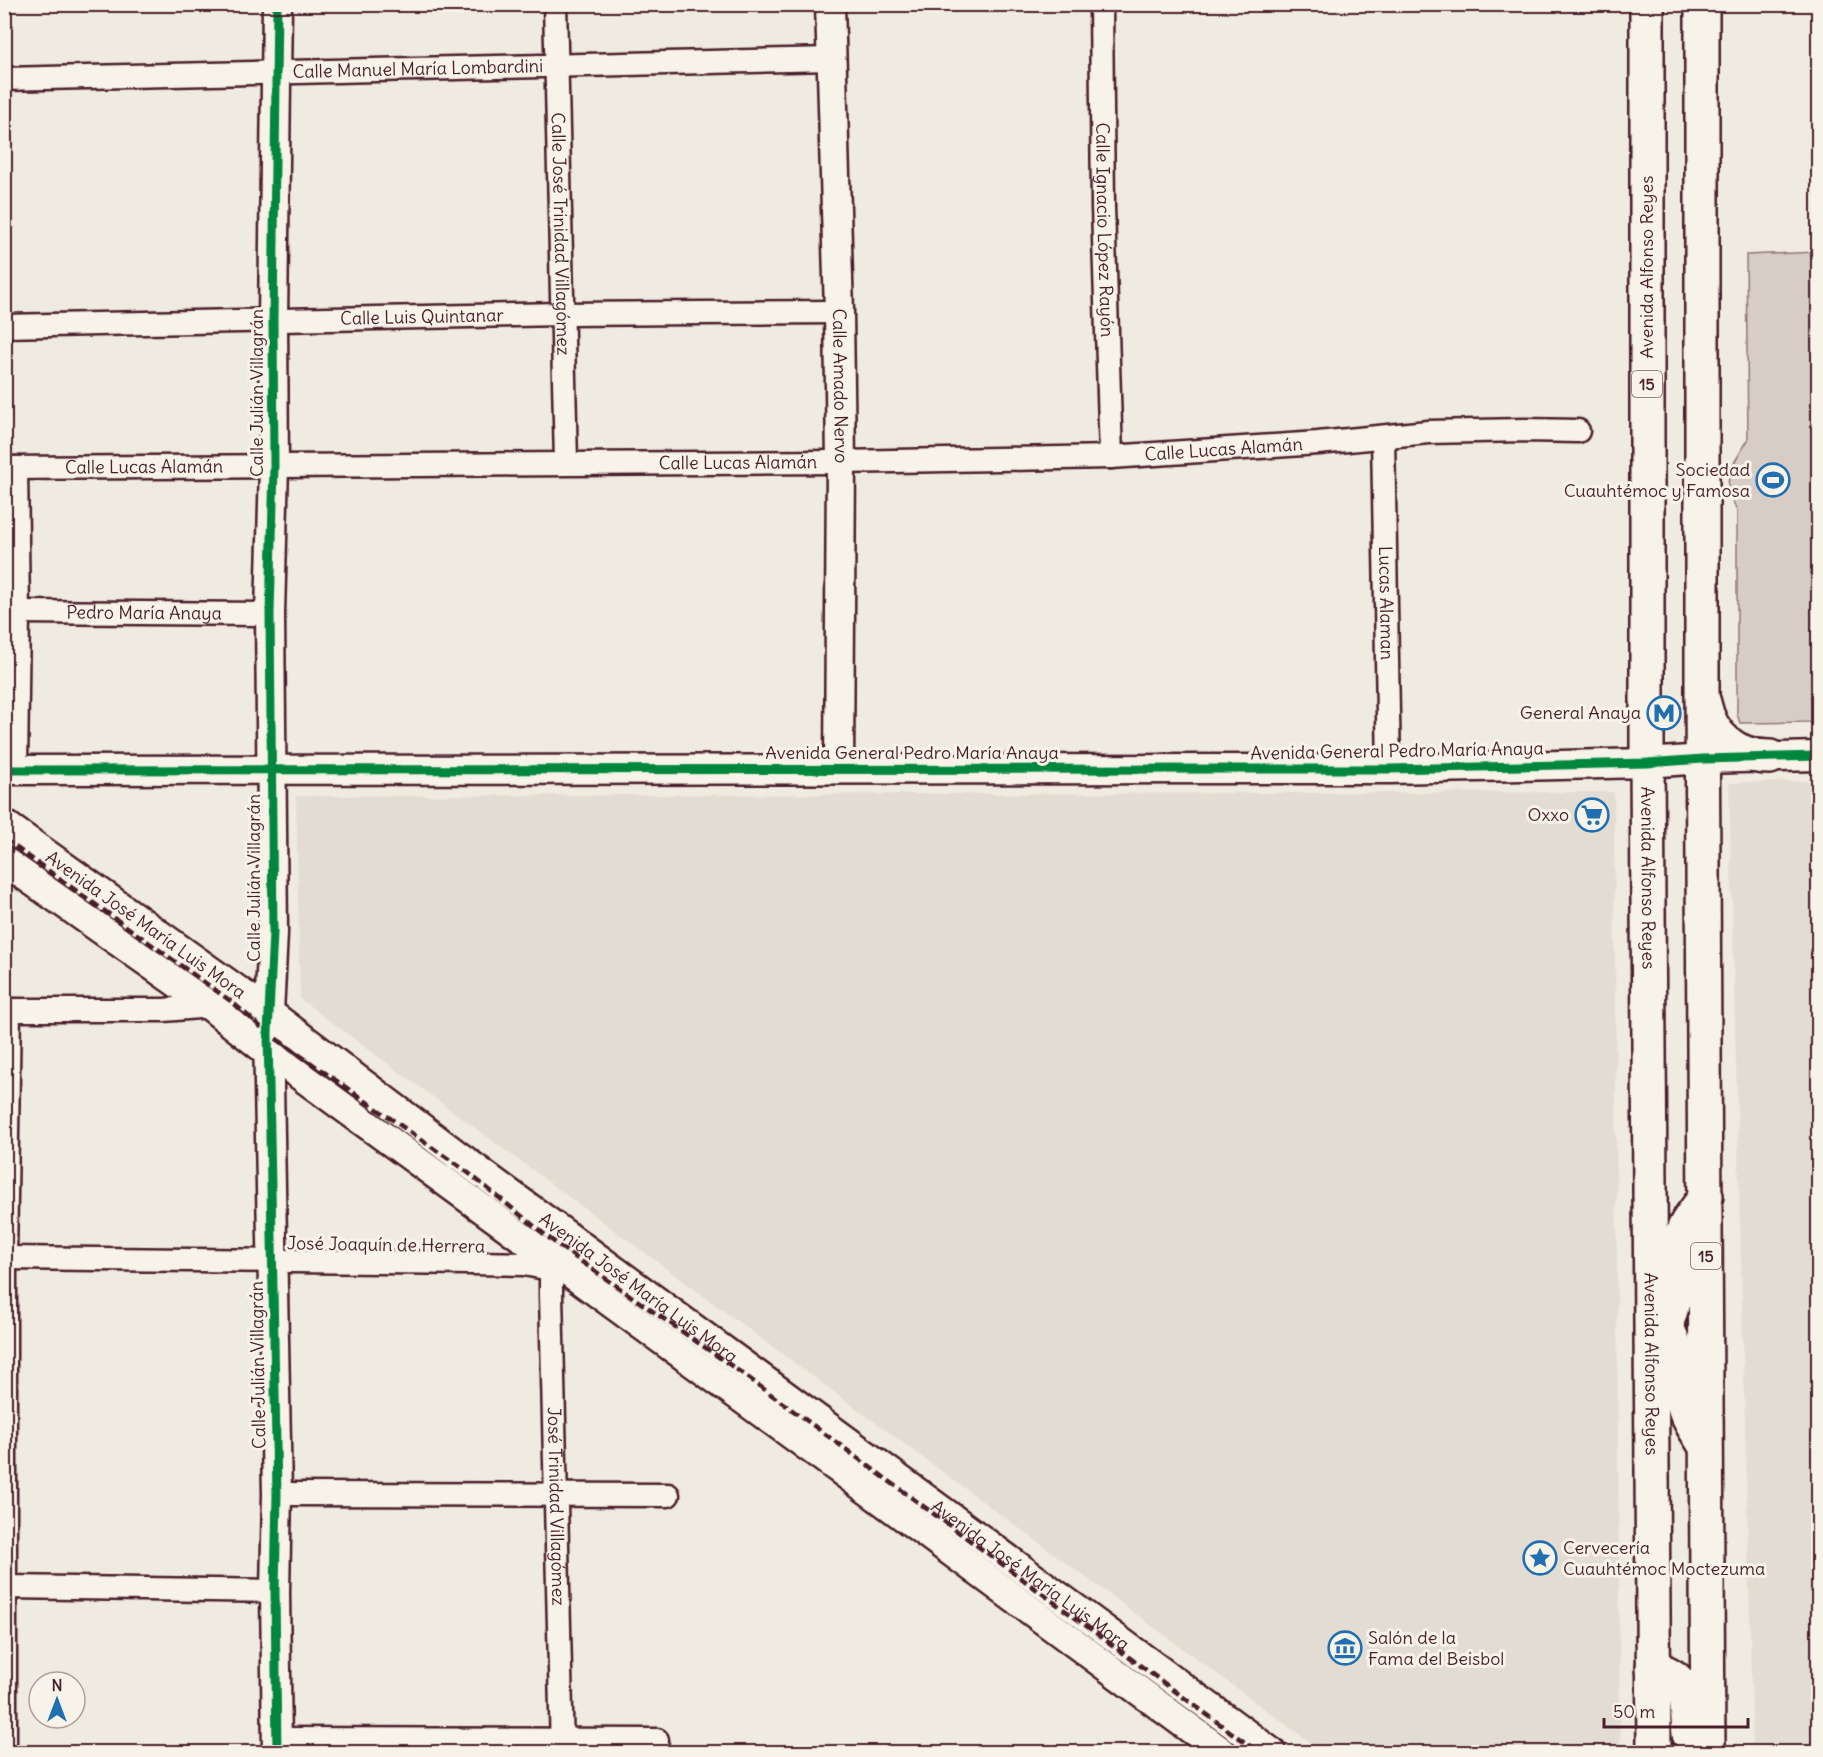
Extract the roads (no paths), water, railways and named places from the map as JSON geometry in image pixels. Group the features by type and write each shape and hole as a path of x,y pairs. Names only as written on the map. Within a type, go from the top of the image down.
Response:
{"highway":[{"name":"Avenida Alfonso Reyes","path":"1647,4 1647,763 1655,1327 1654,1752"},
{"name":"15","path":"1702,4 1702,690 1708,1752"},
{"path":"1702,690 1706,714 1722,740 1730,747 1749,755 1770,757"},
{"path":"1706,1196 1683,1230 1674,1291 1655,1327 1675,1349 1685,1412 1707,1448"},
{"path":"1653,1668 1674,1676 1684,1687 1689,1742 1694,1752"}],"street":[{"name":"Calle Julián Villagrán","path":"277,4 273,320 274,466 270,614 273,933 257,1004 268,1052 277,1494 275,1591 277,1746"},
{"name":"Calle José Trinidad Villagómez","path":"555,4 566,463"},
{"name":"Calle Amado Nervo","path":"830,4 841,462 839,769"},
{"name":"Calle Ignacio López Rayón","path":"1101,4 1103,207 1111,457"},
{"name":"Calle Manuel María Lombardini","path":"4,79 831,59"},
{"name":"Calle Luis Quintanar","path":"4,326 561,314 839,312"},
{"name":"Calle Lucas Alamán","path":"10,468 841,462 1111,457 1428,432 1578,431"},
{"name":"Lucas Alaman","path":"1383,437 1389,769"},
{"path":"10,468 18,612 10,770"},
{"name":"Pedro María Anaya","path":"18,612 270,614"},
{"name":"Avenida General Pedro María Anaya","path":"10,770 1389,769 1647,763 1818,756"},
{"name":"Avenida José María Luis Mora","path":"4,824 257,1004 567,1236 1271,1752"},
{"name":"Avenida José María Luis Mora","path":"4,861 210,1006 552,1264 1222,1752"},
{"path":"5,1752 7,1010 164,1010 232,1002 257,1004"},
{"path":"552,1264 559,1246 567,1236"},
{"name":"José Joaquín de Herrera","path":"5,1258 273,1259 552,1264"},
{"name":"José Trinidad Villagómez","path":"552,1264 562,1745"},
{"path":"277,1494 668,1495"},
{"path":"6,1587 275,1591"},
{"path":"277,1746 562,1745 657,1740"}],"railway":[{"path":"4,839 232,1002 268,1033 466,1171 559,1246 746,1376 1258,1752"}],"place":[{"name":"Sociedad Cuauhtémoc y Famosa","path":"1773,480"},
{"name":"General Anaya","path":"1664,713"},
{"name":"Oxxo","path":"1592,815"},
{"name":"Cervecería Cuauhtémoc Moctezuma","path":"1540,1558"},
{"name":"Salón de la Fama del Beisbol","path":"1345,1648"}]}
